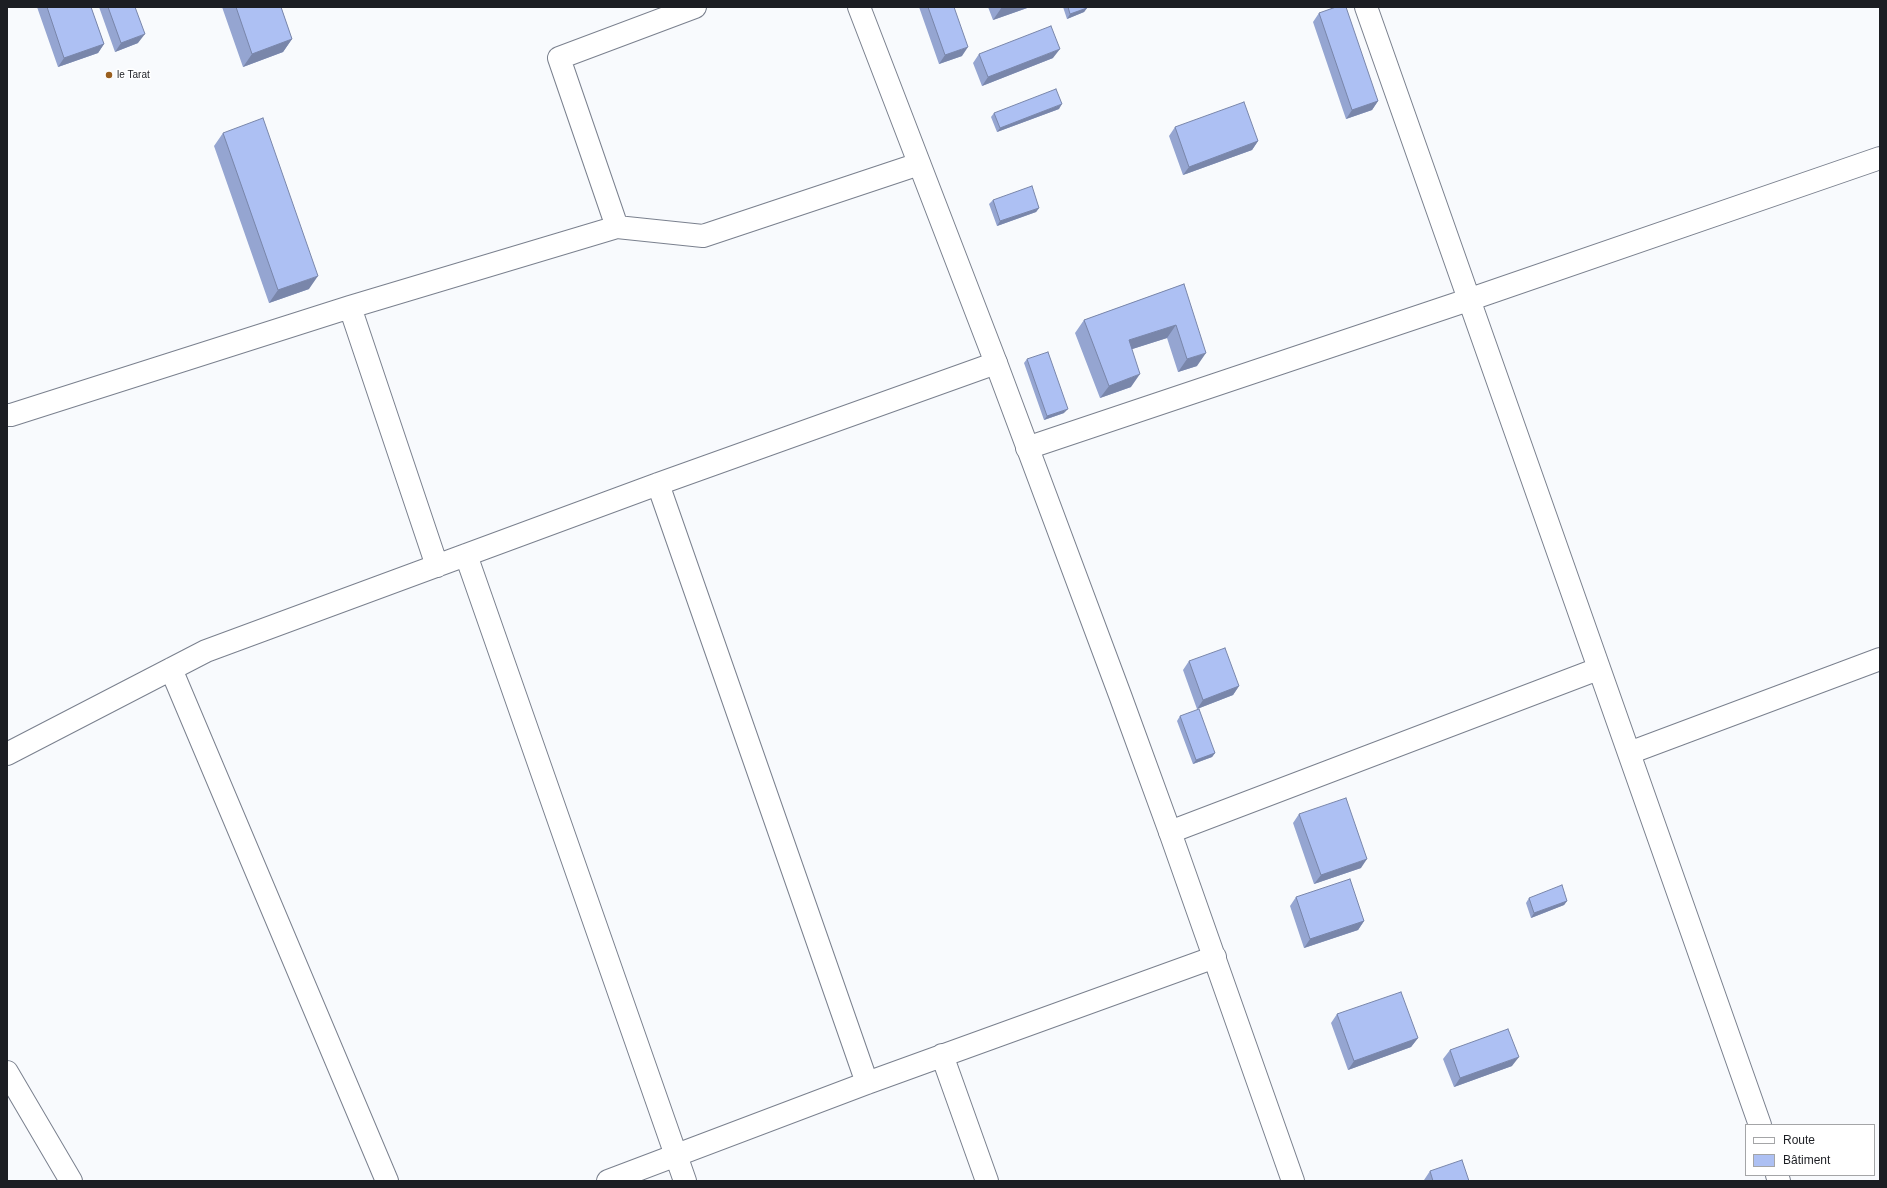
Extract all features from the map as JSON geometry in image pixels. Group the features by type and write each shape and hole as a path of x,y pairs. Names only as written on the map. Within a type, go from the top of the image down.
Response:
{"street":[{"path":"617,227 559,58 695,7"},
{"path":"859,7 996,363 1170,832 1293,1181"},
{"path":"1366,7 1598,669 1760,1124"},
{"path":"1027,448 1468,300 1880,158"},
{"path":"7,414 11,415 350,308 617,227 703,236 919,164"},
{"path":"350,308 437,566"},
{"path":"7,754 206,651 658,484 996,363"},
{"path":"658,484 867,1083"},
{"path":"466,555 686,1181"},
{"path":"1628,753 1880,659"},
{"path":"171,669 387,1181"},
{"path":"1170,832 1598,669"},
{"path":"608,1181 676,1154 942,1055 1215,957"},
{"path":"942,1055 987,1181"},
{"path":"7,1072 71,1181"}],"building":[{"path":"47,7 91,7 104,44 64,58"},
{"path":"108,7 135,7 145,34 121,43"},
{"path":"236,7 281,7 292,39 252,54"},
{"path":"928,7 954,7 968,47 945,55"},
{"path":"1068,7 1087,7 1087,8 1070,14"},
{"path":"1336,7 1346,7 1378,101 1352,110 1319,13"},
{"path":"1051,26 1060,49 988,77 979,54"},
{"path":"1056,89 1062,104 1000,128 994,113"},
{"path":"1244,102 1258,141 1189,167 1175,127"},
{"path":"263,118 318,276 278,290 223,133"},
{"path":"1032,186 1039,208 1000,221 993,200"},
{"path":"1184,284 1206,353 1187,359 1176,325 1129,340 1140,374 1109,386 1084,320"},
{"path":"1048,352 1068,409 1047,416 1027,359"},
{"path":"1225,648 1239,686 1203,700 1189,661"},
{"path":"1199,709 1215,753 1196,760 1180,716"},
{"path":"1346,798 1367,859 1321,875 1299,814"},
{"path":"1350,879 1364,921 1310,939 1296,897"},
{"path":"1562,885 1567,901 1534,913 1529,898"},
{"path":"1401,992 1418,1038 1354,1061 1337,1014"},
{"path":"1508,1029 1519,1057 1460,1078 1450,1050"},
{"path":"1462,1160 1469,1181 1433,1181 1430,1171"}],"place":[{"name":"le Tarat","path":"109,75"}]}
